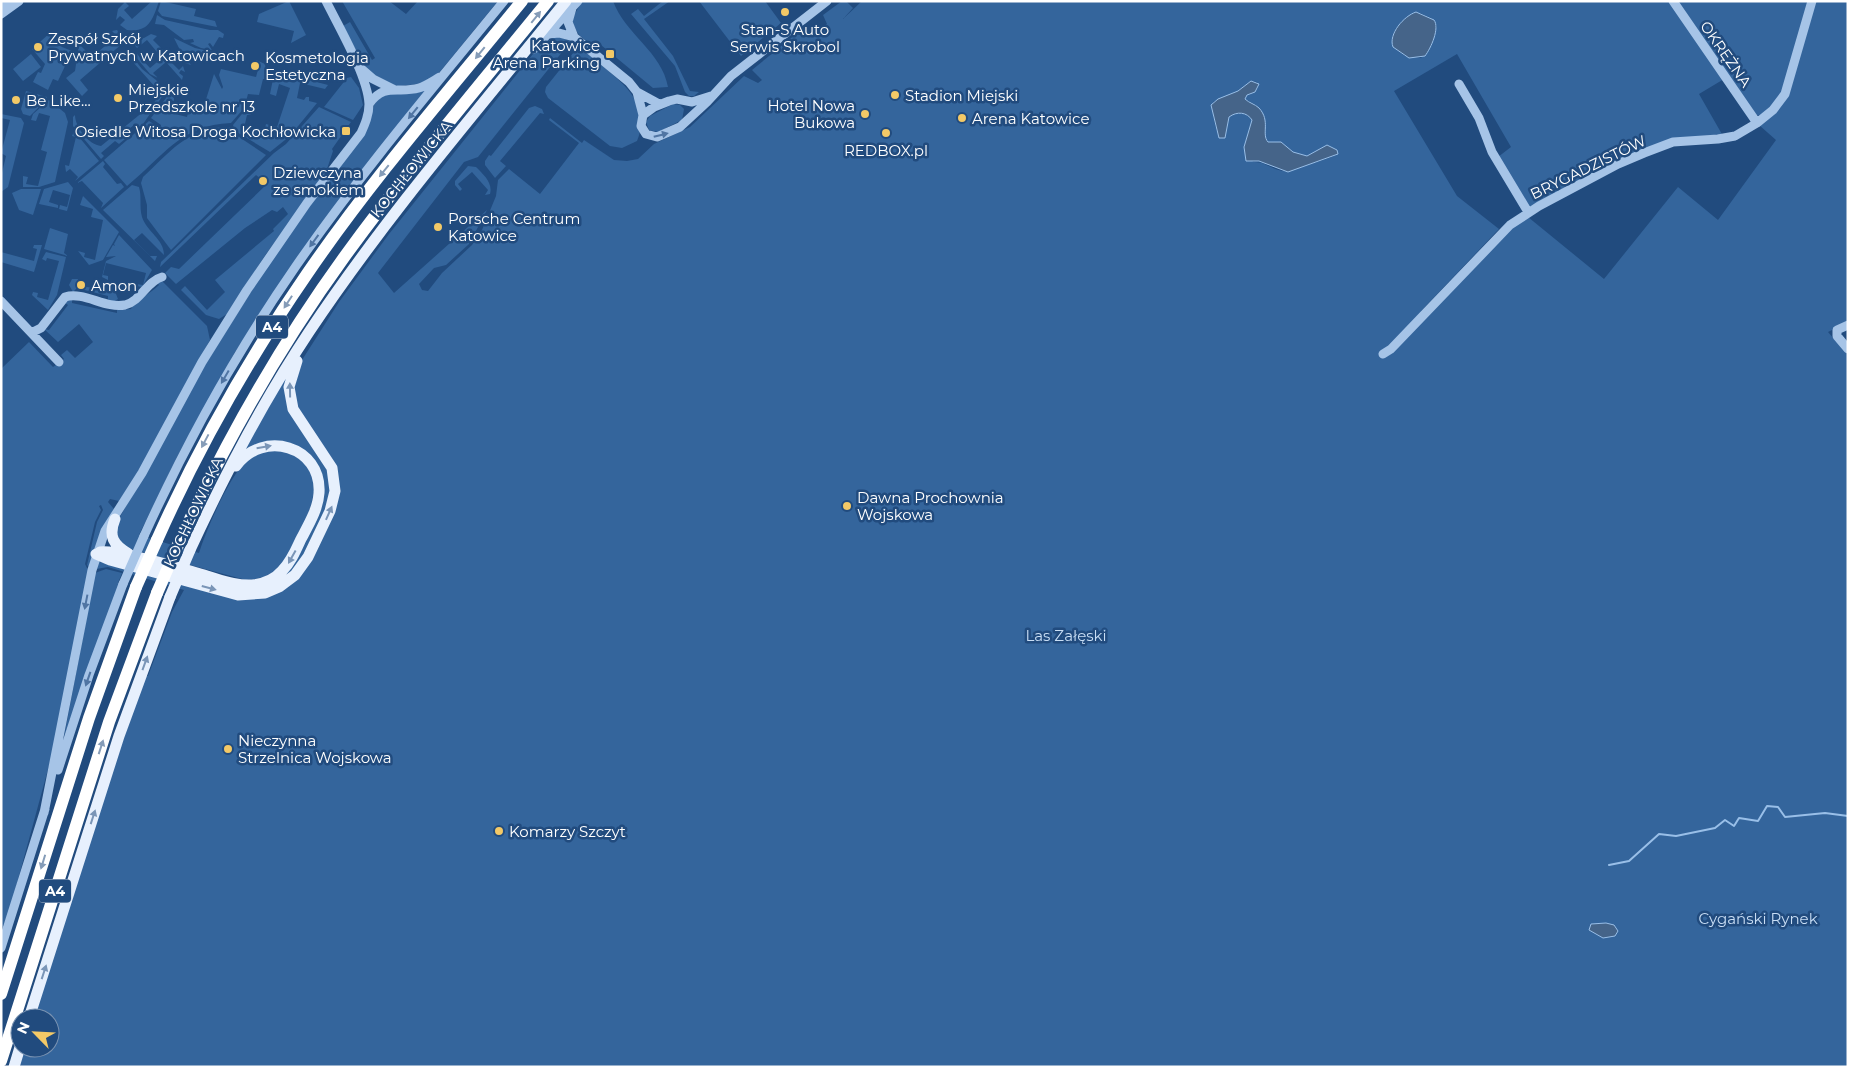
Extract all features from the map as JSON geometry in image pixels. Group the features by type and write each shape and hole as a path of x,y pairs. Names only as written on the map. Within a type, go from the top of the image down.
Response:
{"highway":[{"name":"A4","path":"1,994 89,718 136,587 208,434 266,335 328,244 435,107 522,1"},
{"name":"A4","path":"1,1061 109,722 157,593 177,546 226,444 285,345 345,256 460,109 548,1"}],"main road":[{"name":"KOCHŁOWICKA","path":"32,1008 119,736 170,597 218,491 260,412 309,332 370,245 502,80 572,3"},
{"path":"96,554 238,595 265,593 279,587 295,575 308,557 330,511 335,491 332,468 298,419 290,398 291,375 309,332"},
{"path":"96,554 105,551 133,556 236,584 262,584 282,572 290,562 318,502 318,480 309,461 284,446 274,445 256,448 246,454 218,491"},
{"path":"115,519 110,534 113,542 133,556"}],"street":[{"path":"1,5 9,1"},
{"path":"1,14 19,1"},
{"path":"44,813 96,554 105,531 115,519 226,323 308,203 361,133 367,120 368,94 356,63 326,1"},
{"path":"1,948 89,675 123,584 144,536 202,418 260,320 331,218 504,1"},
{"path":"637,92 643,115 643,130 654,137 676,130 707,102 731,76 827,1"},
{"name":"OKRĘŻNA","path":"1673,1 1757,123"},
{"name":"BRYGADZISTÓW","path":"1383,354 1391,349 1510,225 1528,212 1618,164 1644,153 1673,142 1718,140 1735,136 1757,123 1773,110 1785,94 1812,1"},
{"path":"572,3 568,22 574,37"},
{"name":"KOCHŁOWICKA","path":"502,80 513,74 549,34 572,3"},
{"path":"549,34 560,33 574,37 628,82 637,92 659,104"},
{"path":"356,63 373,79 394,89"},
{"path":"369,104 380,93 394,89 418,88 444,75"},
{"name":"BRYGADZISTÓW","path":"1459,84 1478,118 1492,152 1528,212"},
{"path":"643,115 659,104 677,99 688,102 711,96"},
{"path":"688,102 691,111 690,117"},
{"path":"33,332 41,328 64,297 74,296 111,305 125,305 135,300 162,277"},
{"path":"1,301 33,332 59,362"},
{"path":"1848,325 1838,330 1837,336 1848,349"}],"green space":[{"path":"152,1 159,1 155,14 145,27 127,30 120,25 125,20 120,16 116,20 118,9 125,2 129,6 124,10 132,19"},
{"path":"161,1 196,9 194,16 215,21 217,27 162,16 158,11"},
{"path":"289,1 306,35 291,43 294,31 257,22 259,14"},
{"path":"342,1 389,1 406,14 418,1 498,1 438,74 420,84 398,86 382,82 364,66 343,26 350,22 372,60 375,58"},
{"path":"582,1 613,1 626,23 659,63 668,87 653,88 601,45 597,46 580,36 575,29 572,19"},
{"path":"663,1 670,1 644,19 673,56 690,91 699,92 694,96 689,96 685,92 675,66 631,14 638,9 644,16"},
{"path":"699,1 765,1 781,23 741,56"},
{"name":"Las Załęski","path":"842,1 846,1 853,8 843,19 862,1 1669,1 1724,79 1699,94 1723,136 1673,140 1528,208 1498,157 1511,147 1457,54 1394,91 1457,196 1499,229 1421,311 1513,227 1528,217 1604,279 1678,187 1718,220 1776,140 1759,125 1778,109 1815,1 1848,1 1848,322 1828,332 1848,355 1848,1067 18,1067 20,1058 60,1058 60,1008 36,1008 106,788 146,676 148,676 172,612 184,590 108,567 96,569 99,562 286,587 339,486 299,412 293,392 302,360 339,302 389,234 541,44 558,36 570,41 618,79 633,96 638,106 641,128 637,141 622,148 610,146 548,98 545,92 546,87 574,52 567,46 478,157 464,162 378,273 394,293 487,210 469,244 446,265 434,268 419,284 422,290 428,291 442,273 472,245 482,230 496,196 498,180 509,169 540,194 579,143 549,120 550,118 582,143 584,140 614,160 627,161 638,159 654,144 690,127 744,76 758,83 762,80 752,70 796,34 808,37 827,24 823,15","holes":["1420,13 1431,18 1437,26 1431,46 1421,58 1405,56 1393,47 1392,41 1395,30 1404,21","1251,81 1257,82 1258,87 1255,92 1247,95 1245,99 1256,105 1266,130 1264,133 1268,142 1281,142 1293,152 1307,156 1327,145 1337,150 1338,154 1283,171 1253,162 1244,147 1252,120 1242,113 1229,117 1225,138 1219,138 1213,115 1213,102 1238,91"]},
{"path":"1675,1 1808,1 1788,78 1779,99 1762,116 1755,115"},
{"path":"157,15 165,20 218,30 224,34 223,38 219,37 213,47 210,43 208,44 212,50 201,48 190,43 194,42 193,39 184,40 164,25 155,24"},
{"path":"117,30 123,39 123,43 80,80 88,90 82,96 66,78 75,71 79,44 92,57 117,36 112,31"},
{"path":"50,33 62,47 72,51 58,81 53,79 48,90 33,82 38,72 41,73 45,64 32,49"},
{"path":"151,34 157,36 153,40 165,52 169,49 172,56 169,60 179,70 183,66 185,72 181,70 179,73 183,76 182,80 166,62 153,73 158,78 150,74 135,56 137,54 150,68 162,58 147,40 137,48 129,39 144,38"},
{"path":"174,38 195,48 213,52 197,61 193,57 188,61 191,65 185,63 190,59 186,55 182,59 181,57 184,54 181,51 177,54 175,52 180,50"},
{"path":"127,50 142,69 166,91 143,124 139,127 135,124 122,135 125,139 119,144 115,141 101,153 104,156 101,159 73,126 73,117 75,115 77,125 84,135 96,145 101,146 154,103 157,97 156,88 124,52"},
{"path":"31,54 41,67 23,81 13,69"},
{"path":"256,60 265,64 267,79 263,79 259,95 248,94 245,105 240,102 245,107 231,123 198,129 185,136 127,186 104,160 149,121 160,128 161,125 151,118 169,94 174,98 174,101 170,100 167,112 187,117 189,109 202,112 214,74 222,89 219,75 221,69 256,77 259,66 255,64"},
{"path":"279,72 328,85 325,89 300,83 297,98 304,100 306,97 309,97 309,101 317,103 290,136 270,152 235,131 233,125 246,109 251,115 247,115 244,128 264,132 266,124 277,127 290,88 279,84 276,96 270,94 273,79"},
{"path":"351,77 359,88 363,105 353,120 324,107 347,78"},
{"path":"427,88 235,352 177,457 139,535 199,553 221,499 237,472 254,454 266,451 280,451 292,455 307,467 313,479 314,488 309,513 291,553 284,563 270,574 246,580 123,547 113,530 115,526 203,367 266,268 370,121 374,105 382,95"},
{"path":"26,91 47,97 30,116 23,114 21,109"},
{"path":"49,100 65,113 68,122 55,182 39,187 23,187 23,176 28,177 26,184 38,186 47,152 41,150 50,116 39,113 36,121 31,120 33,114"},
{"path":"673,104 680,105 684,109 682,120 658,132 649,130 646,122 650,116"},
{"path":"535,106 542,109 544,114 540,113 500,161 506,166 495,178 485,165 485,161 529,108"},
{"path":"319,107 351,122 332,149 326,172 266,254 227,314 219,319 206,315 181,290 185,286 207,310 225,292 215,280 274,231 273,229 288,214 283,207 277,212 272,210 245,228 176,284 165,273 171,267 179,269 267,184 256,175 160,267 161,262 274,153 286,144"},
{"path":"1,114 21,118 24,123 8,187 1,192 1,177 6,156 1,153 10,120 1,118"},
{"path":"230,127 233,133 266,155 171,250 147,218 147,205 141,183 143,177 181,142 191,136 215,128"},
{"path":"74,131 99,161 75,181 78,177 70,169 66,172 65,165 69,166 76,137 72,136"},
{"path":"103,161 105,164 103,167 117,184 121,183 124,187 101,208 103,203 82,181 77,183"},
{"path":"468,166 476,167 485,176 490,186 490,194 485,195 488,190 472,172 458,184 462,189 460,191 455,185 455,181"},
{"path":"68,182 73,188 67,211 59,209 60,205 67,207 70,195 53,190 49,202 58,205 58,208 39,204 44,189"},
{"path":"132,185 139,187 142,217 161,244 164,255 142,233 134,240 150,256 157,256 155,261 103,210"},
{"path":"21,189 41,189 33,215 19,210 12,193"},
{"path":"83,196 119,232 103,260 89,265 78,251 85,253 84,257 95,260 103,220 91,217 93,209 80,205"},
{"path":"50,228 68,234 64,253 68,256 44,249"},
{"path":"119,235 152,270 142,287 136,286 136,284 143,285 146,273 106,263 103,275 108,276 108,280 102,277 106,261 116,256 106,257 113,245 115,246 114,244"},
{"path":"34,245 42,245 34,272 1,262 1,252 34,261 37,249 33,248"},
{"path":"46,252 66,257 57,295 48,310 32,295 33,292 38,293 37,297 48,300 59,261 47,258 46,261 42,259"},
{"path":"72,279 78,279 76,287 82,289 83,286 110,292 114,289 118,299 113,302 108,300 108,296 77,288 73,292 69,285"},
{"path":"161,280 207,326 210,340 139,471 119,501 110,499 108,502 114,509 90,568 87,565 97,522 103,510 101,505 99,506 101,510 95,522 85,564 89,572 53,751 10,909 1,931 1,369 29,342 53,367 64,359 61,355 67,350 75,358 93,342 79,324 58,342 44,329 49,330 68,305 65,303 67,300 72,300 72,303 117,313 117,310 131,309 159,285 157,282"},
{"path":"286,377 286,394 325,462 332,490 320,524 294,571 267,589 266,587 315,520 312,460 262,443 244,450"},
{"path":"106,569 122,573 118,583 120,584 64,737 95,573"}],"shaded area":[{"path":"1416,12 1434,20 1436,28 1432,43 1425,56 1409,58 1393,47 1392,42 1395,31 1402,21"},
{"path":"1251,81 1259,84 1255,92 1247,95 1245,99 1263,113 1265,135 1268,142 1281,142 1293,152 1307,156 1327,145 1337,150 1338,154 1288,172 1259,161 1246,161 1244,147 1252,120 1245,114 1238,113 1232,115 1229,117 1225,138 1219,138 1211,105 1218,99 1238,91"},
{"path":"1606,923 1614,925 1618,931 1615,936 1603,938 1589,930 1591,924"}],"waterway":[{"path":"1609,865 1629,861 1659,834 1676,836 1715,828 1725,820 1734,826 1739,818 1758,821 1767,806 1778,807 1785,817 1825,813 1848,816"}],"place":[{"name":"Stan-S Auto Serwis Skrobol","path":"785,12"},
{"name":"Zespół Szkół Prywatnych w Katowicach","path":"38,47"},
{"name":"Katowice Arena Parking","path":"610,54"},
{"name":"Kosmetologia Estetyczna","path":"255,66"},
{"name":"Stadion Miejski","path":"895,95"},
{"name":"Miejskie Przedszkole nr 13","path":"118,98"},
{"name":"Be Like…","path":"16,100"},
{"name":"Hotel Nowa Bukowa","path":"865,114"},
{"name":"Arena Katowice","path":"962,118"},
{"name":"Osiedle Witosa Droga Kochłowicka","path":"346,131"},
{"name":"REDBOX.pl","path":"886,133"},
{"name":"Dziewczyna ze smokiem","path":"263,181"},
{"name":"Porsche Centrum Katowice","path":"438,227"},
{"name":"Amon","path":"81,285"},
{"name":"Dawna Prochownia Wojskowa","path":"847,506"},
{"name":"Nieczynna Strzelnica Wojskowa","path":"228,749"},
{"name":"Komarzy Szczyt","path":"499,831"}],"park label":[{"name":"Cygański Rynek","path":"1758,918"}]}
